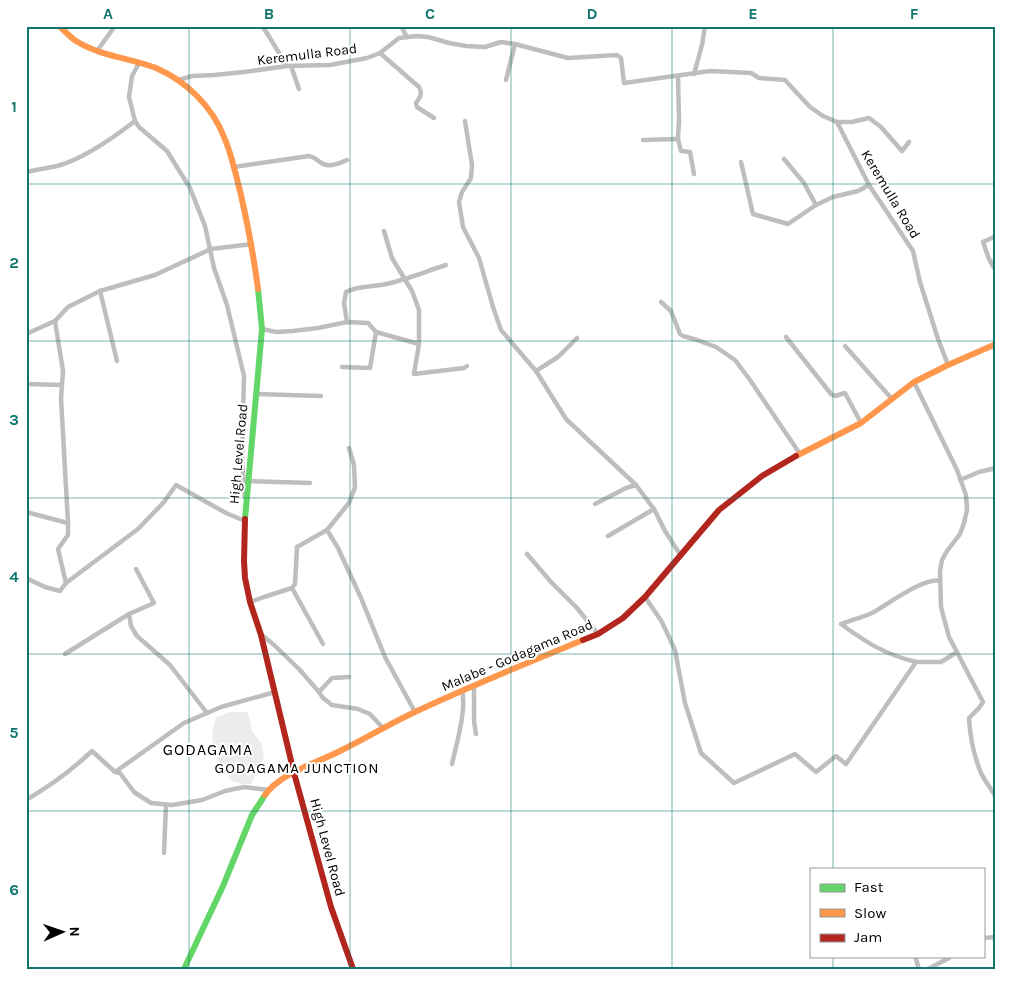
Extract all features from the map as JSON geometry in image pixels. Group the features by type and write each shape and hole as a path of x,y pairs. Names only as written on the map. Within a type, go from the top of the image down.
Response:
{"main road":[{"name":"High Level Road","path":"59,26 78,42 97,51 163,71 179,80 197,96 216,120 225,139 234,167 252,244 262,329 245,521 245,578 250,602 261,635 294,773 331,907 353,969"},
{"name":"Malabe - Godagama Road","path":"184,969 252,815 269,790 281,779 416,712 598,634 623,618 646,597 720,510 762,476 861,423 914,382 996,344"}],"street":[{"path":"97,51 115,26"},
{"path":"261,26 289,66 299,89"},
{"path":"401,26 407,37 428,37 466,46 485,47 501,42 568,58 617,55 621,58 624,83 710,71 751,73 759,78 785,80 810,107 823,116 837,122 852,122 869,118 881,127 902,151 909,142"},
{"path":"694,74 705,26"},
{"name":"Keremulla Road","path":"179,80 192,76 289,66 330,66 380,54 399,38 407,37"},
{"path":"506,80 515,44"},
{"path":"380,54 420,87 422,92 416,102 417,107 434,118"},
{"path":"139,63 132,76 129,98 135,122 166,151 190,188 205,226 214,268 227,305 244,376 242,461 246,513"},
{"path":"678,76 678,139 681,151 690,152 694,174"},
{"path":"465,121 472,165 471,178 462,192 459,202 463,228 479,258 501,330 536,372 566,419 636,485 654,509 681,556"},
{"path":"26,172 58,166 73,160 109,141 135,122"},
{"name":"Keremulla Road","path":"837,122 869,185 913,251 923,291 948,365"},
{"path":"643,140 678,139"},
{"path":"234,167 309,156 326,165 348,160"},
{"path":"784,159 804,183 816,205"},
{"path":"741,162 753,214 788,224 816,205 833,197 858,191 869,185"},
{"path":"384,232 392,258 412,291 419,310 419,344 414,374 464,368 467,366"},
{"path":"996,236 983,242 996,271"},
{"path":"26,334 55,321 68,307 100,291 155,275 211,249 252,244"},
{"path":"347,322 344,303 346,292 354,287 404,279 446,265"},
{"path":"100,291 117,361"},
{"path":"661,302 672,311 680,334 716,347 735,360 800,454"},
{"path":"55,321 63,370 61,398 68,523 68,535 58,549 66,583"},
{"path":"262,329 276,332 293,331 347,322 368,322 376,332 419,344"},
{"path":"342,367 370,368 376,332"},
{"path":"786,337 831,394 835,396 845,393 861,423"},
{"path":"536,372 558,357 577,338"},
{"path":"845,346 893,400"},
{"path":"914,382 957,470 966,495 966,510 960,534 946,551 942,560 940,571 941,608 949,637 983,702 969,718 970,732 981,774 996,797"},
{"path":"26,384 62,384"},
{"path":"256,394 321,396"},
{"path":"250,602 292,588 295,584 297,548 327,530 349,502 355,488 354,465 349,448"},
{"path":"960,480 979,472 996,468"},
{"path":"249,481 310,483"},
{"path":"26,578 45,587 60,591 66,583 138,529 164,502 176,485 226,513 245,521"},
{"path":"595,504 636,485"},
{"path":"608,536 654,509"},
{"path":"26,512 68,523"},
{"path":"327,530 338,548 362,598 385,657 416,712"},
{"path":"527,554 577,608 598,634"},
{"path":"65,654 129,614 154,602 136,570"},
{"path":"940,582 935,580 924,583 872,613 841,624 865,642 884,652 916,662 941,662 957,652"},
{"path":"292,588 323,644"},
{"path":"646,597 662,622 675,650 685,703 701,753 734,783 795,754 816,772 836,756 846,764 916,662"},
{"path":"129,614 131,626 137,636 170,665 207,713"},
{"path":"261,635 299,669 323,698 332,705 370,714 383,728"},
{"path":"319,692 332,678 349,678"},
{"path":"474,686 476,734"},
{"path":"452,764 464,697 462,691"},
{"path":"115,772 184,723 221,707 275,692"},
{"path":"26,800 75,767 92,751 115,772 120,774 134,792 150,803 172,806 202,800 224,791 244,787 269,790"},
{"path":"164,853 166,805"},
{"path":"928,969 947,958"}],"shaded area":[{"path":"230,712 247,712 252,731 262,744 264,757 251,784 238,783 231,780 220,764 213,745 216,717"}],"traffic: fast":[{"path":"245,519 262,329 258,289"},
{"path":"184,969 223,886 252,815 265,795"}],"traffic: slow":[{"path":"59,26 85,46 167,73 188,87 213,115 232,158 246,218 258,289"},
{"path":"796,456 861,423 914,382 996,344"},
{"path":"265,795 272,787 289,775 405,717 583,640"}],"traffic: jam":[{"path":"583,640 598,634 623,618 645,597 719,510 762,476 796,456"},
{"path":"245,519 245,578 250,602 261,635 294,773 331,907 353,969"}],"district":[{"name":"GODAGAMA","path":"208,749"},
{"name":"GODAGAMA JUNCTION","path":"297,768"}]}
